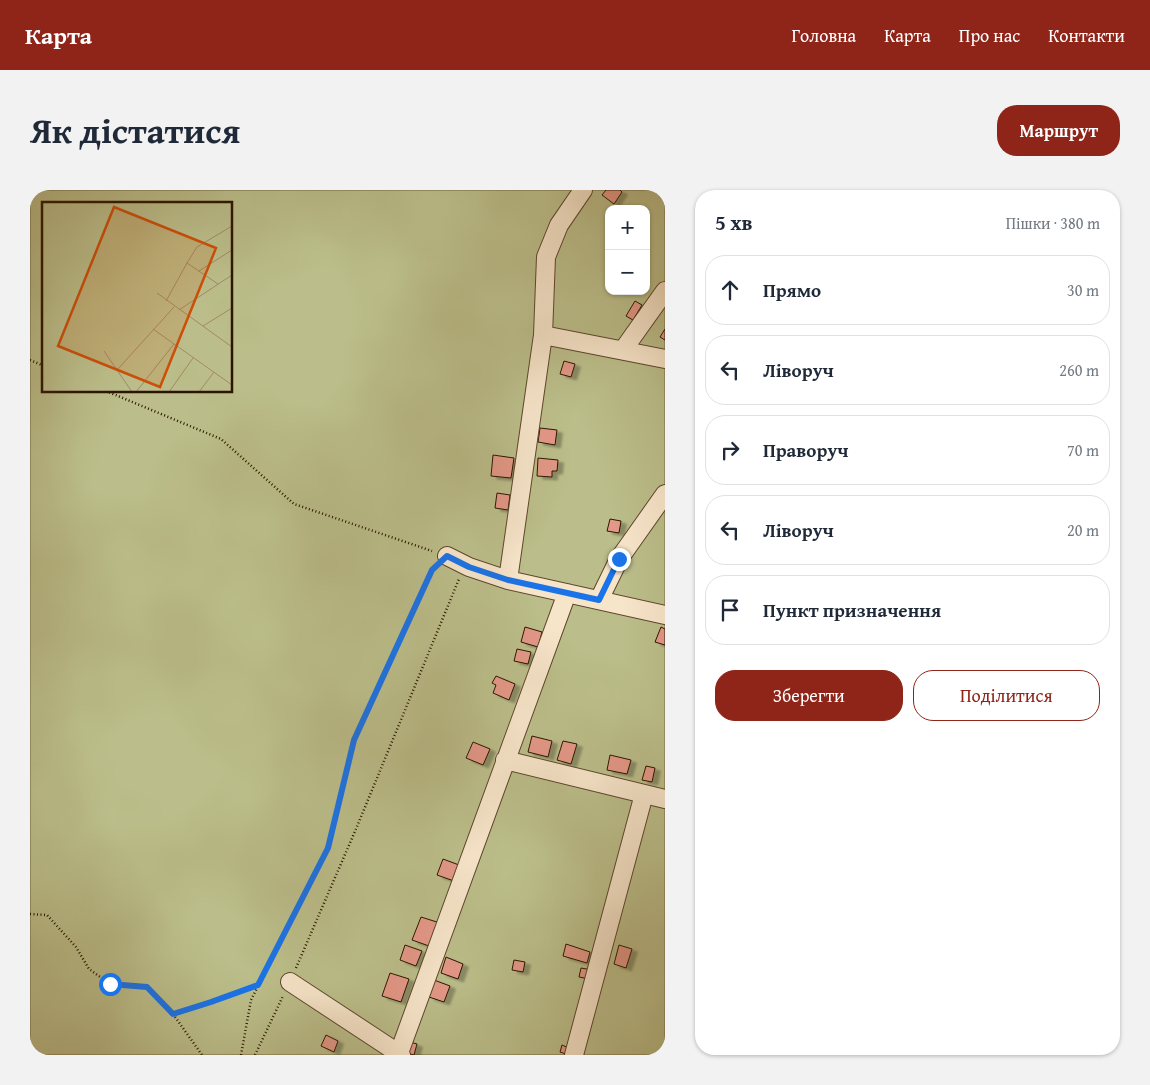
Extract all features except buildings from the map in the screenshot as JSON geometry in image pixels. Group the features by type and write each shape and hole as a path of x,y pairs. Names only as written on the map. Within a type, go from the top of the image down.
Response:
{"street":[{"path":"508,580 543,335 546,257 559,225 583,190"},
{"path":"623,350 665,291"},
{"path":"543,335 665,359"},
{"path":"599,600 619,559 665,494"},
{"path":"447,556 469,567 508,580 665,615"},
{"path":"290,982 400,1054 567,593"},
{"path":"505,760 665,799"},
{"path":"574,1055 644,794"}],"path":[{"path":"30,360 42,365"},
{"path":"108,392 221,439 294,504 447,556 432,570 354,740 328,848 251,1000 240,1055"},
{"path":"255,1055 290,982 356,828 461,574 469,567"},
{"path":"30,914 47,915 76,948 89,969 110,984 147,987 173,1014 202,1055"},
{"path":"173,1014 258,985"}],"green space":[{"path":"30,190 665,190 665,1055 30,1055"}],"route":[{"path":"110,984 147,987 173,1014 258,985 328,848 354,740 432,570 447,556 469,567 508,580 599,600 619,559"}]}
